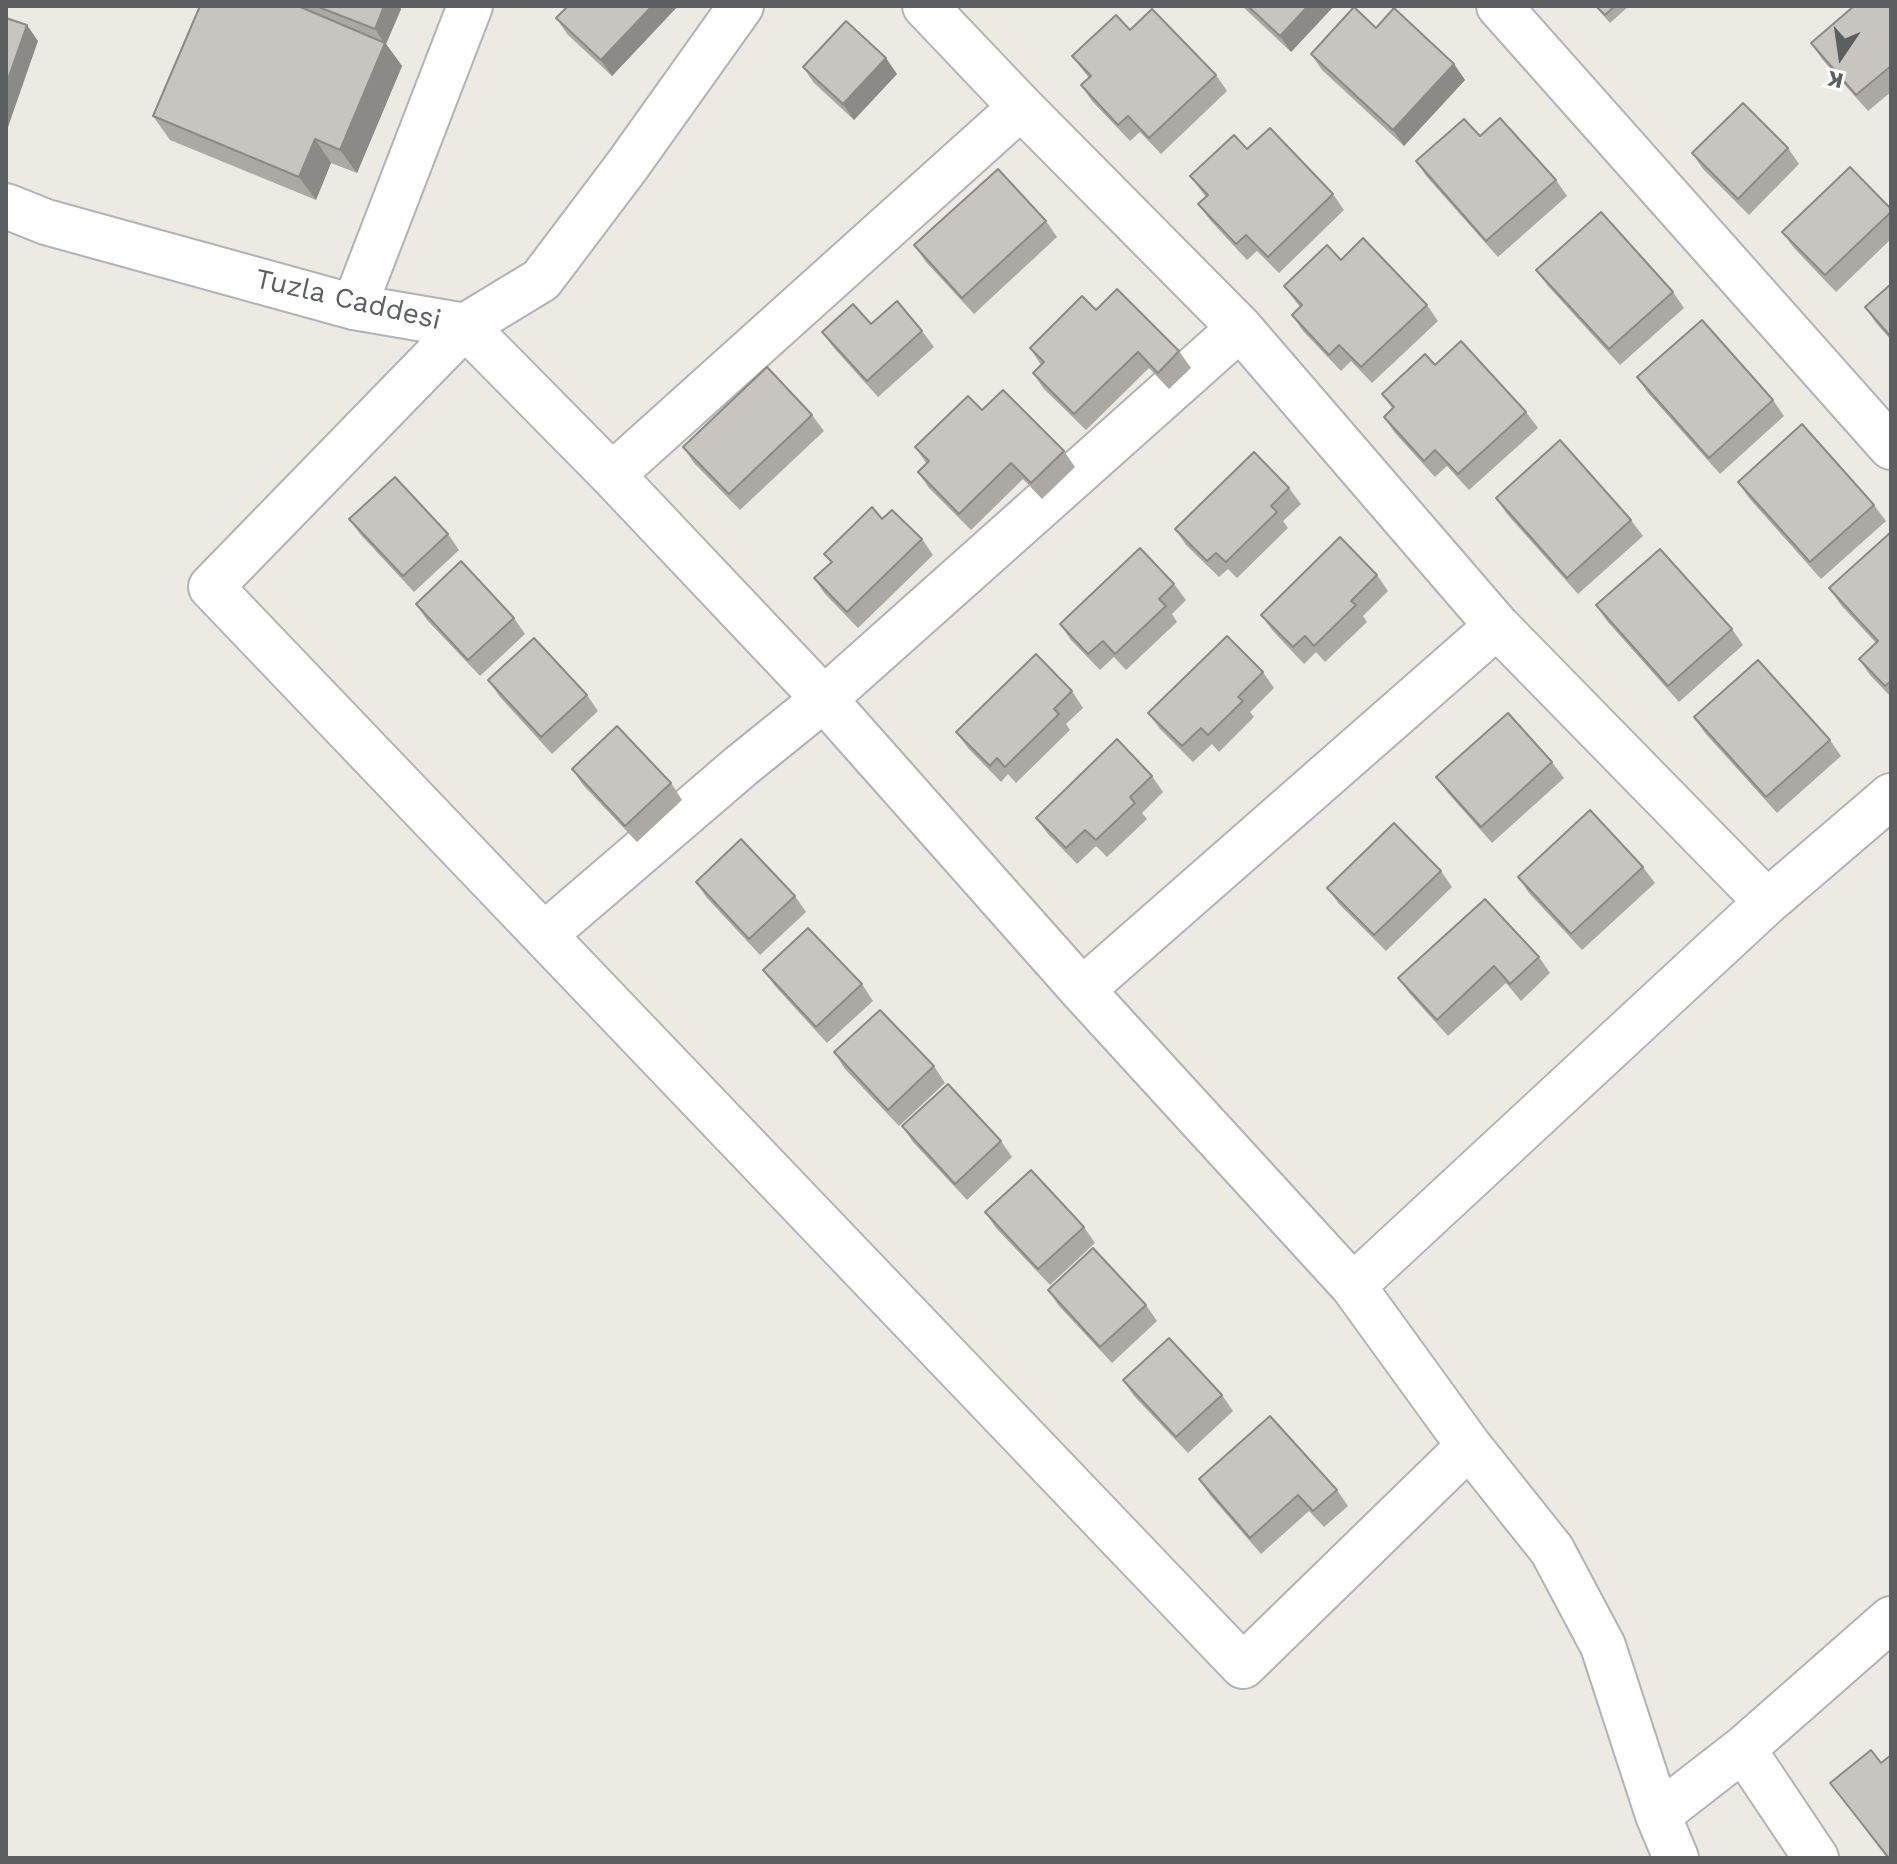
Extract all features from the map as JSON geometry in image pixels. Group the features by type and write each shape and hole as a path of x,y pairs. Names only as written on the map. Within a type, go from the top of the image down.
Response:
{"street":[{"path":"354,307 470,6"},
{"name":"Tuzla Caddesi","path":"6,206 46,222 354,307 465,326 541,280 741,6"},
{"path":"925,6 1240,328 1497,626 1767,902"},
{"path":"1499,6 1891,447"},
{"path":"612,475 1021,107"},
{"path":"1469,1446 1243,1666 211,587 465,326 612,475 824,699 1082,990 1353,1286 1469,1446 1552,1550 1603,1646 1658,1815 1676,1858"},
{"path":"544,935 824,699 1240,328"},
{"path":"1082,990 1497,626"},
{"path":"1353,1286 1767,902 1891,796"},
{"path":"1658,1815 1743,1749 1891,1619"},
{"path":"1743,1749 1816,1858"}],"building":[{"path":"200,6 298,6 385,43 340,150 315,139 299,177 153,116"},
{"path":"316,6 384,6 375,29"},
{"path":"568,6 652,6 601,60 556,18"},
{"path":"1248,6 1308,6 1280,36"},
{"path":"1596,6 1615,6 1605,15"},
{"path":"1854,6 1891,6 1891,66 1856,95 1811,43"},
{"path":"1354,7 1376,28 1394,8 1454,64 1393,130 1311,54"},
{"path":"1152,9 1216,75 1149,138 1128,116 1118,125 1081,85 1091,76 1072,56 1116,15 1130,30"},
{"path":"6,18 27,25 6,85"},
{"path":"846,21 886,58 843,104 803,67"},
{"path":"1743,103 1788,148 1738,199 1692,153"},
{"path":"1500,118 1556,180 1486,241 1416,161 1464,119 1480,136"},
{"path":"1270,128 1333,194 1268,257 1246,235 1236,244 1198,204 1208,195 1190,176 1234,135 1247,149"},
{"path":"1850,167 1891,212 1825,275 1782,232"},
{"path":"998,169 1046,221 962,298 914,245"},
{"path":"1601,212 1673,292 1609,349 1536,270"},
{"path":"1363,238 1427,305 1361,367 1339,345 1329,355 1292,315 1302,305 1284,286 1327,245 1341,260"},
{"path":"1891,284 1891,337 1865,307"},
{"path":"1117,289 1179,351 1158,373 1138,352 1074,414 1033,373 1044,362 1030,348 1082,296 1096,310"},
{"path":"897,301 922,331 867,381 822,332 853,304 871,324"},
{"path":"1702,320 1773,400 1709,458 1637,377"},
{"path":"1461,341 1526,412 1458,474 1435,450 1424,461 1384,417 1394,407 1382,394 1425,354 1435,365"},
{"path":"767,367 812,415 729,494 683,447"},
{"path":"1003,390 1064,451 1031,483 1011,463 959,514 918,472 929,461 915,447 968,396 982,410"},
{"path":"1802,424 1874,505 1810,562 1738,482"},
{"path":"1560,440 1631,520 1567,578 1496,498"},
{"path":"1254,452 1289,488 1271,506 1277,512 1226,562 1216,553 1207,561 1175,529"},
{"path":"395,477 448,534 403,576 349,519"},
{"path":"872,507 882,519 892,510 922,539 847,612 814,578 832,562 824,554"},
{"path":"1891,532 1891,681 1885,686 1859,659 1878,641 1829,588"},
{"path":"1340,537 1377,575 1351,601 1356,605 1314,646 1305,636 1293,647 1261,615"},
{"path":"1140,548 1174,584 1159,599 1166,606 1115,654 1103,641 1088,654 1060,624"},
{"path":"1660,549 1732,629 1668,686 1596,605"},
{"path":"461,561 514,618 468,660 416,604"},
{"path":"1227,636 1263,672 1238,697 1243,701 1208,735 1201,728 1182,746 1148,713"},
{"path":"534,638 587,695 541,737 488,680"},
{"path":"1036,654 1072,691 1054,709 1059,714 1005,767 997,758 990,766 956,732"},
{"path":"1758,660 1830,740 1766,797 1694,717"},
{"path":"1508,713 1552,762 1481,827 1436,777"},
{"path":"617,726 671,783 625,826 572,769"},
{"path":"1117,739 1152,776 1130,797 1135,803 1096,840 1085,830 1066,848 1036,818"},
{"path":"1590,810 1643,867 1571,934 1518,877"},
{"path":"1394,823 1441,871 1374,935 1327,888"},
{"path":"741,839 795,896 749,939 696,882"},
{"path":"1485,899 1539,957 1510,984 1494,966 1437,1020 1398,978"},
{"path":"808,928 862,984 816,1027 763,970"},
{"path":"880,1010 934,1066 888,1110 834,1052"},
{"path":"948,1084 1001,1141 955,1184 902,1126"},
{"path":"1031,1170 1084,1227 1038,1269 985,1212"},
{"path":"1093,1248 1146,1305 1100,1347 1048,1290"},
{"path":"1169,1338 1222,1395 1176,1437 1123,1380"},
{"path":"1270,1416 1337,1490 1313,1511 1298,1495 1250,1538 1199,1479"},
{"path":"1871,1750 1881,1763 1891,1755 1891,1858 1830,1783"}]}
